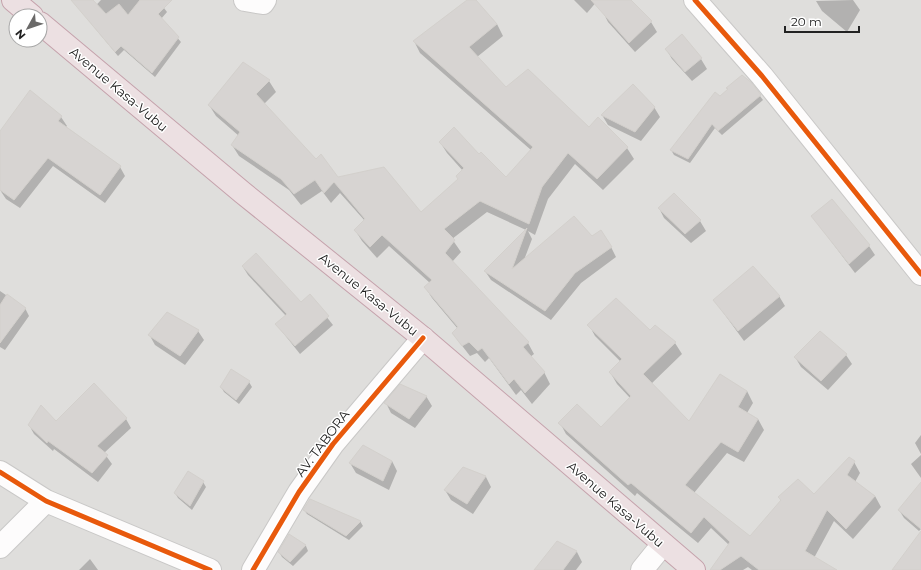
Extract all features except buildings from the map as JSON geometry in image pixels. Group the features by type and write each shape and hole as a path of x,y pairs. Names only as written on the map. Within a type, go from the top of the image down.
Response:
{"highway":[{"path":"13,0 22,8"},
{"name":"Avenue Kasa-Vubu","path":"48,30 243,192 423,338 694,570"}],"street":[{"path":"245,0 262,3 264,0"},
{"path":"695,0 762,76 921,274"},
{"name":"AV. TABORA","path":"253,570 299,492 333,444 423,338"},
{"path":"0,472 46,501 210,570"},
{"path":"0,547 46,501"},
{"path":"642,570 663,544"}],"shaded area":[{"path":"0,0 921,0 921,570 0,570"}],"cycle path":[{"path":"695,0 762,76 921,274"},
{"path":"253,570 299,492 333,444 423,338"},
{"path":"0,472 46,501 210,570"}]}
